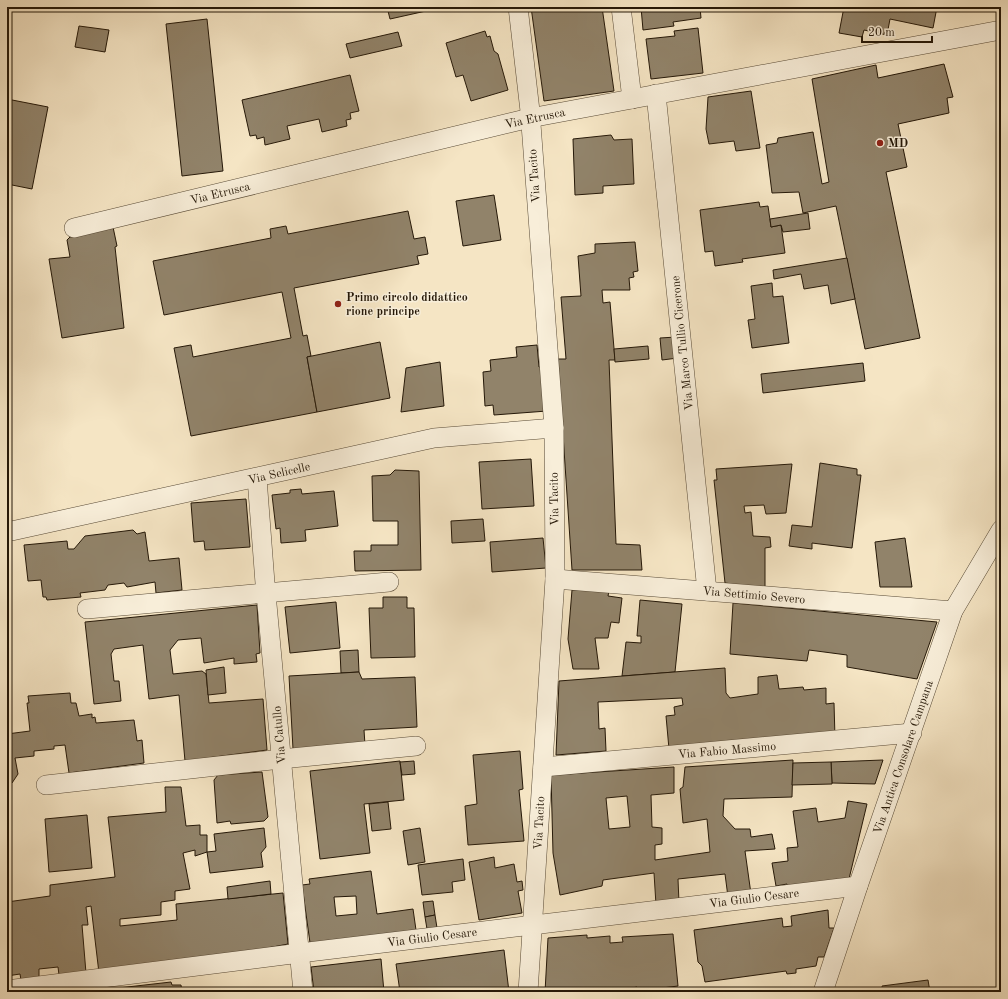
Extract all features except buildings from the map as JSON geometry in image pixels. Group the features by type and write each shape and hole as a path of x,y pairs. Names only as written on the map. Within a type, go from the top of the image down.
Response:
{"street":[{"name":"Via Tacito","path":"518,7 530,118 554,428 555,580 528,992"},
{"path":"621,7 632,99"},
{"name":"Via Etrusca","path":"74,228 530,118 1001,30"},
{"name":"Via Marco Tullio Cicerone","path":"656,94 707,591"},
{"name":"Via Selicelle","path":"7,532 434,438 554,428"},
{"name":"Via Catullo","path":"257,478 281,759 300,953 302,992"},
{"name":"Via Antica Consolare Campana","path":"823,992 858,886 954,611 1001,530"},
{"name":"Via Settimio Severo","path":"555,580 954,611"},
{"path":"87,609 389,582"},
{"name":"Via Fabio Massimo","path":"543,767 912,733"},
{"path":"46,785 281,759 416,746"},
{"name":"Via Giulio Cesare","path":"7,990 858,886"}],"place":[{"name":"MD","path":"880,143"},
{"name":"Primo circolo didattico rione principe","path":"338,304"}]}
